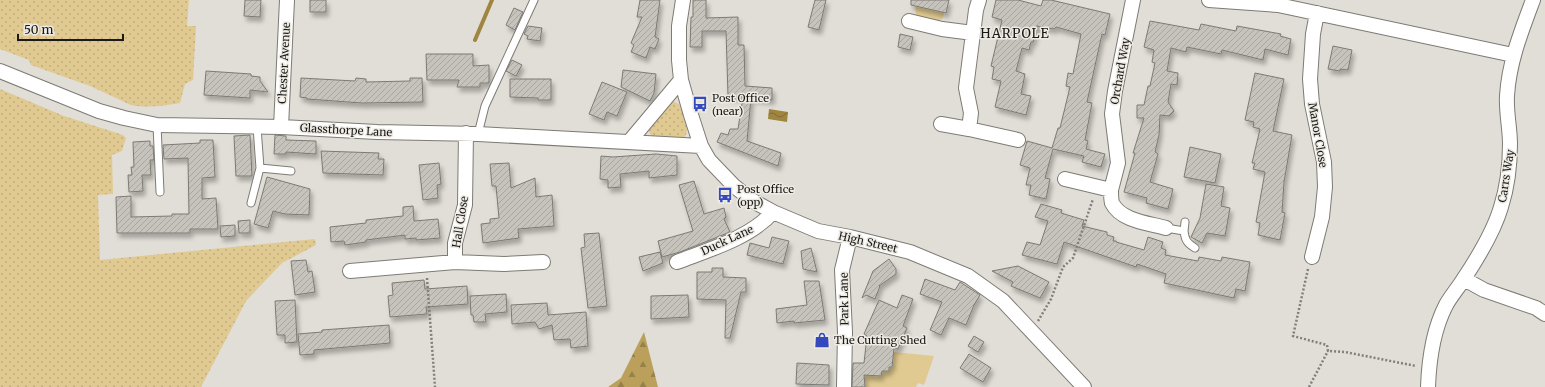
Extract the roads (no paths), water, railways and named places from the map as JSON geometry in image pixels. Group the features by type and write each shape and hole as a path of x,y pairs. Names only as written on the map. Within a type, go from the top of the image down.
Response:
{"street":[{"name":"Chester Avenue","path":"281,127 287,0"},
{"name":"High Street","path":"683,0 679,33 681,80 701,146 709,160 734,186 772,212 818,230 910,252 968,276 1003,301 1084,387"},
{"path":"969,129 971,113 966,88 979,0"},
{"name":"Orchard Way","path":"1111,190 1118,163 1112,114 1115,91 1133,0"},
{"path":"1209,0 1278,5 1513,55"},
{"name":"Carrs Way","path":"1428,387 1431,353 1437,328 1446,305 1464,279 1488,237 1501,208 1507,182 1510,145 1507,97 1513,55 1533,0"},
{"name":"Manor Close","path":"1312,257 1322,217 1325,187 1324,162 1312,104 1310,79 1313,34 1317,13"},
{"path":"910,21 942,29 973,33"},
{"name":"Glassthorpe Lane","path":"0,71 98,111 157,125 281,127 377,132 472,133 701,146"},
{"path":"630,142 681,80"},
{"path":"941,124 1018,140"},
{"name":"Hall Close","path":"455,262 455,243 465,205 472,133"},
{"path":"1065,179 1111,190 1112,202 1121,213 1131,219 1166,228"},
{"name":"Duck Lane","path":"677,262 729,241 753,229 765,221 772,212"},
{"name":"Park Lane","path":"844,387 845,332 842,270 850,237"},
{"name":"Hall Close","path":"350,272 455,262 504,264 544,262"},
{"path":"1464,279 1484,290 1536,308 1545,314"}],"lane":[{"path":"472,133 534,0"},
{"path":"157,125 160,192"},
{"path":"251,203 260,168 257,127"},
{"path":"260,168 291,170"},
{"path":"1185,222 1184,238 1188,244 1195,248"},
{"path":"1166,228 1184,231"}],"water":[{"path":"769,109 788,112 787,122 768,119"}],"waterway":[{"path":"475,40 492,0"}],"place":[{"name":"Post Office (near)","path":"700,104"},
{"name":"Post Office (opp)","path":"725,195"},
{"name":"The Cutting Shed","path":"822,340"}],"district":[{"name":"HARPOLE","path":"1015,33"}]}
